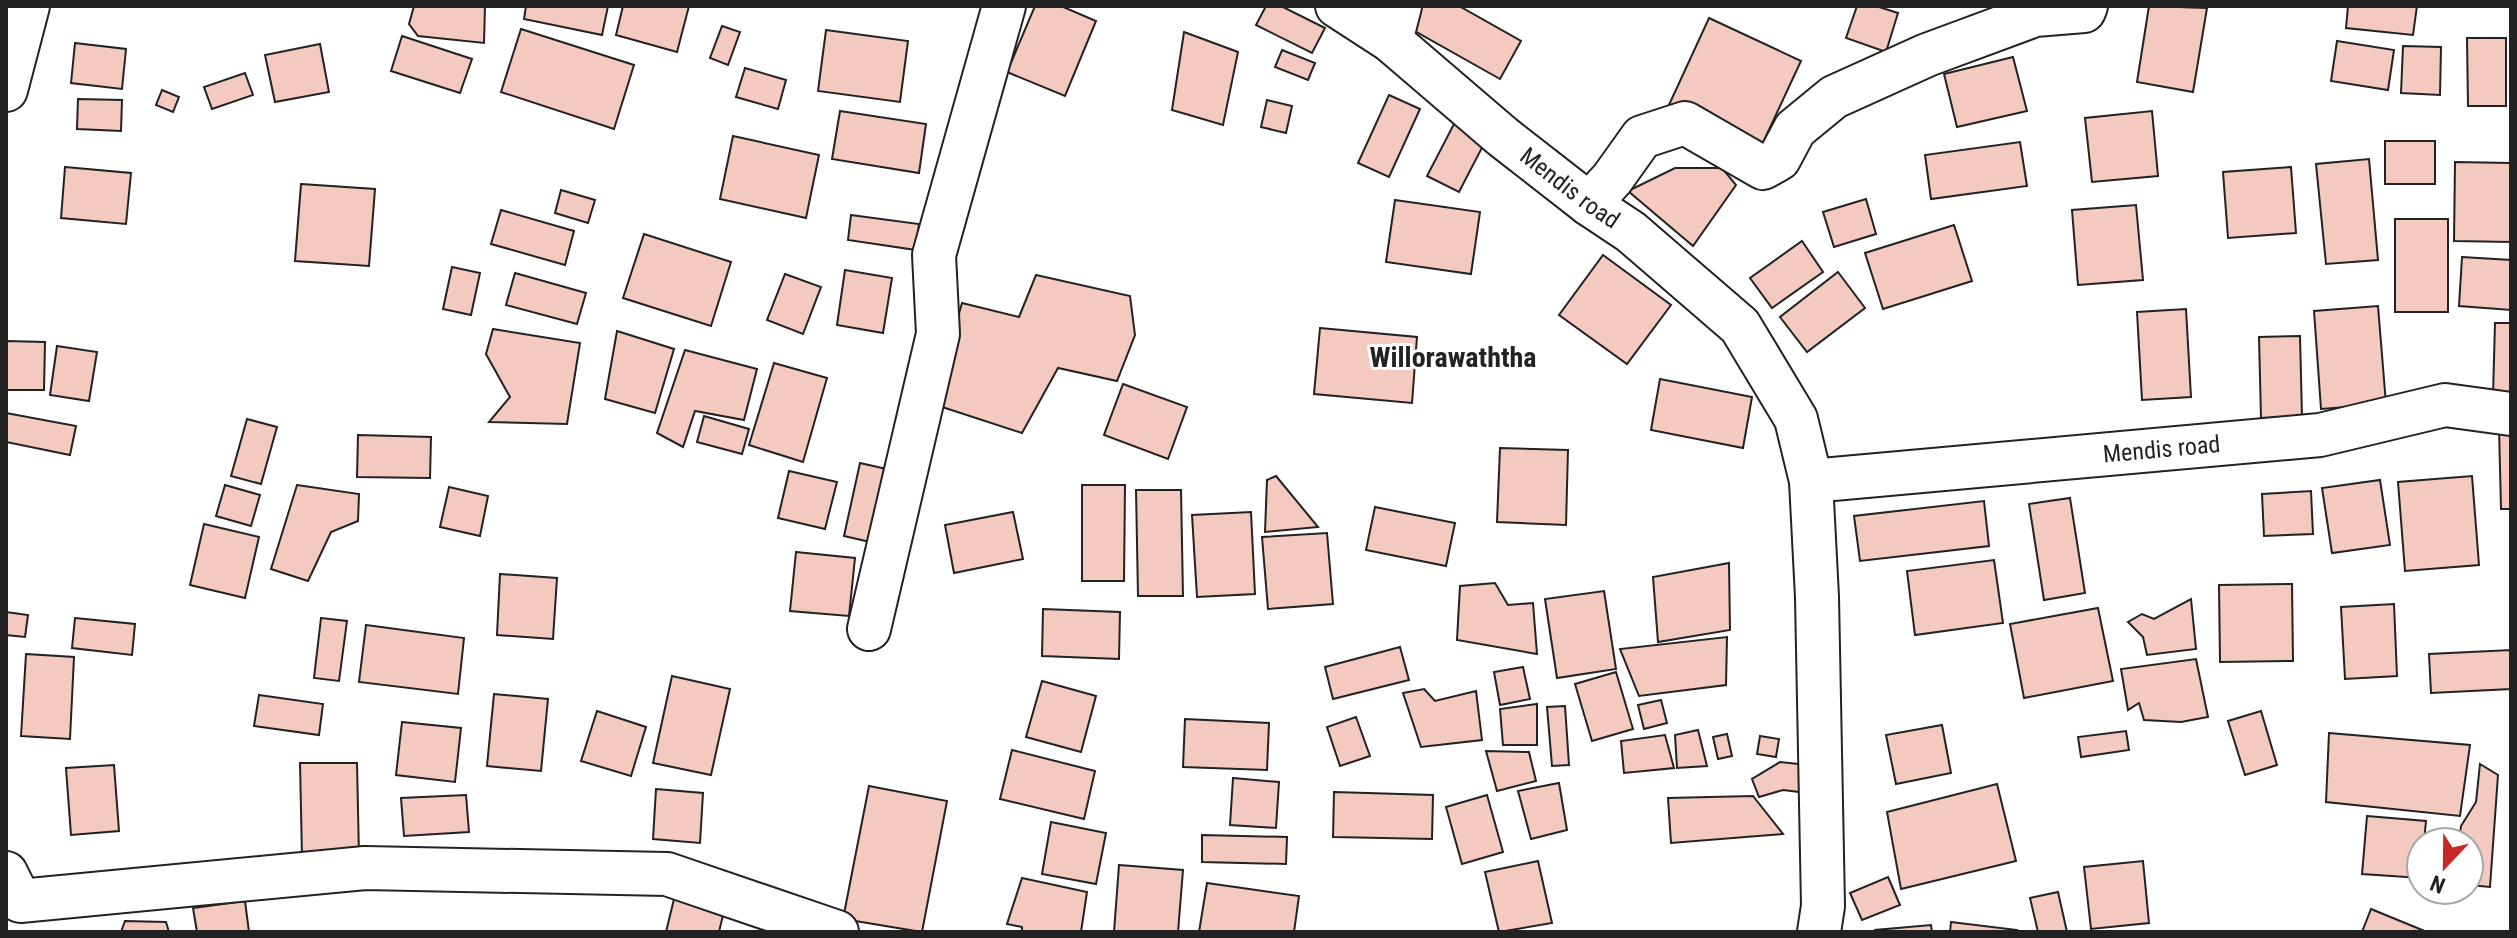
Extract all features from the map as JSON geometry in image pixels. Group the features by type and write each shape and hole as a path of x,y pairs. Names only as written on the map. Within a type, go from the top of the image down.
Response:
{"street":[{"path":"6,90 28,6"},
{"path":"869,629 938,334 934,255 1004,6"},
{"name":"Mendis road","path":"1337,6 1395,24 1503,137 1589,204 1631,232 1740,326 1796,419 1811,481 1817,597 1823,906 1819,932"},
{"path":"1589,204 1612,179 1642,137 1685,123 1763,168 1779,159 1795,129 1834,97 1927,55 2035,15 2084,11 2086,6"},
{"name":"Mendis road","path":"1811,481 2320,435 2445,405 2511,414"},
{"path":"20,902 365,868 667,874 837,932"}],"building":[{"path":"414,6 485,6 484,43 418,36 409,24"},
{"path":"526,6 608,6 602,35 524,19"},
{"path":"623,6 689,6 677,52 616,35"},
{"path":"1035,6 1061,6 1096,21 1065,96 1007,72"},
{"path":"1266,6 1281,6 1325,28 1312,53 1256,25"},
{"path":"1417,6 1459,6 1521,41 1500,79 1406,26"},
{"path":"1857,6 1876,6 1898,13 1886,52 1846,38"},
{"path":"2149,6 2207,8 2193,92 2137,82"},
{"path":"2348,6 2417,6 2413,35 2346,28"},
{"path":"1709,18 1801,61 1760,149 1668,107"},
{"path":"722,26 740,32 728,65 710,58"},
{"path":"521,29 634,65 614,129 501,92"},
{"path":"826,30 908,41 900,102 818,91"},
{"path":"1184,32 1238,52 1223,125 1172,110"},
{"path":"402,36 472,59 460,93 391,71"},
{"path":"2467,38 2506,38 2506,106 2468,106"},
{"path":"2337,41 2394,50 2388,90 2331,81"},
{"path":"75,43 126,49 122,89 71,83"},
{"path":"320,44 329,92 275,102 265,55"},
{"path":"2403,46 2441,47 2440,95 2401,93"},
{"path":"1282,50 1315,63 1308,80 1275,67"},
{"path":"2013,57 2027,111 1957,127 1944,74"},
{"path":"745,68 786,80 778,109 736,97"},
{"path":"245,73 253,95 212,109 204,87"},
{"path":"162,90 179,97 173,112 156,105"},
{"path":"1389,95 1420,109 1389,177 1358,163"},
{"path":"78,99 122,100 121,131 77,129"},
{"path":"1267,100 1292,106 1286,133 1261,127"},
{"path":"840,111 926,124 919,173 832,159"},
{"path":"2152,111 2158,176 2092,182 2085,118"},
{"path":"1455,122 1487,138 1459,192 1427,176"},
{"path":"733,136 819,155 806,218 720,199"},
{"path":"2385,141 2435,141 2435,184 2385,184"},
{"path":"2020,142 2027,186 1931,199 1925,155"},
{"path":"2369,159 2378,260 2326,264 2316,164"},
{"path":"2455,162 2511,163 2511,242 2454,241"},
{"path":"65,167 131,173 126,224 61,218"},
{"path":"2291,167 2296,233 2228,238 2223,172"},
{"path":"1675,168 1722,168 1736,185 1693,246 1628,191"},
{"path":"301,184 375,189 369,266 295,261"},
{"path":"561,190 595,200 588,223 555,213"},
{"path":"1866,199 1876,234 1834,247 1823,212"},
{"path":"1395,200 1480,212 1471,274 1386,262"},
{"path":"2136,205 2143,280 2078,285 2072,210"},
{"path":"501,210 574,231 565,265 491,244"},
{"path":"851,215 919,224 916,250 848,240"},
{"path":"2395,219 2448,219 2448,312 2395,312"},
{"path":"1954,225 1972,281 1883,309 1865,253"},
{"path":"644,234 731,262 711,326 623,298"},
{"path":"1802,241 1823,272 1772,308 1750,278"},
{"path":"1603,255 1671,305 1627,364 1559,315"},
{"path":"2462,257 2511,260 2511,310 2459,306"},
{"path":"452,267 480,273 471,315 443,309"},
{"path":"845,270 892,278 883,333 837,325"},
{"path":"1838,272 1865,308 1807,352 1780,317"},
{"path":"515,273 586,293 577,324 506,305"},
{"path":"785,274 821,287 803,334 767,320"},
{"path":"1036,275 1130,296 1135,335 1117,381 1058,368 1022,433 933,404 962,303 1019,317"},
{"path":"2378,306 2386,404 2321,409 2314,311"},
{"path":"2186,309 2191,397 2142,400 2137,312"},
{"path":"2495,323 2511,323 2511,396 2493,395"},
{"path":"1320,328 1417,337 1412,403 1314,394"},
{"path":"493,329 580,343 567,424 489,422 510,397 486,354"},
{"path":"617,331 674,349 655,413 605,399"},
{"path":"2300,336 2302,417 2261,418 2259,337"},
{"path":"6,341 45,342 44,390 6,390"},
{"path":"57,346 97,352 89,401 50,395"},
{"path":"685,350 757,369 744,420 695,411 683,447 657,433"},
{"path":"774,363 827,378 803,462 749,445"},
{"path":"1660,379 1752,397 1743,448 1651,430"},
{"path":"1123,384 1187,407 1168,459 1104,435"},
{"path":"6,413 76,426 70,455 6,442"},
{"path":"704,416 749,429 742,454 697,442"},
{"path":"247,419 277,427 261,484 231,476"},
{"path":"2499,427 2511,427 2511,509 2501,509"},
{"path":"358,435 431,437 430,478 357,477"},
{"path":"1500,448 1568,450 1566,525 1497,522"},
{"path":"860,463 900,472 883,545 844,536"},
{"path":"789,471 837,482 825,529 778,518"},
{"path":"1276,476 1318,527 1265,532 1267,480"},
{"path":"2472,476 2479,565 2405,571 2398,482"},
{"path":"2380,480 2390,545 2332,553 2322,488"},
{"path":"225,485 260,495 251,526 216,516"},
{"path":"297,485 359,494 358,521 331,532 308,581 271,569"},
{"path":"1082,485 1125,485 1124,581 1082,581"},
{"path":"449,487 488,496 480,536 440,527"},
{"path":"1136,490 1181,490 1183,596 1138,596"},
{"path":"2311,491 2313,534 2264,536 2262,494"},
{"path":"2070,498 2085,593 2044,600 2029,504"},
{"path":"1984,501 1989,546 1860,561 1854,516"},
{"path":"1375,507 1455,523 1446,566 1366,550"},
{"path":"1013,512 1023,559 954,573 945,525"},
{"path":"1251,512 1255,594 1197,597 1192,515"},
{"path":"204,524 259,537 245,598 190,585"},
{"path":"1327,533 1333,604 1268,609 1262,537"},
{"path":"796,552 855,558 849,616 790,611"},
{"path":"1994,560 2003,623 1915,635 1907,571"},
{"path":"1729,563 1730,630 1658,642 1653,577"},
{"path":"500,574 557,578 553,639 497,635"},
{"path":"1495,583 1508,605 1533,603 1537,654 1457,640 1460,586"},
{"path":"2292,584 2293,661 2220,662 2219,585"},
{"path":"1604,591 1616,669 1557,678 1545,599"},
{"path":"2191,599 2196,649 2147,655 2143,637 2128,622 2142,614 2154,619"},
{"path":"2394,604 2397,676 2345,679 2341,607"},
{"path":"2098,608 2113,681 2024,698 2010,624"},
{"path":"1043,609 1120,612 1119,659 1042,656"},
{"path":"6,612 28,615 25,637 6,635"},
{"path":"75,618 135,624 132,655 72,648"},
{"path":"321,618 347,621 339,681 314,678"},
{"path":"366,625 464,638 458,694 359,682"},
{"path":"1727,637 1726,685 1639,696 1620,649"},
{"path":"1400,647 1409,680 1333,699 1325,667"},
{"path":"2511,650 2511,689 2431,693 2429,654"},
{"path":"26,654 74,657 70,739 21,736"},
{"path":"2196,659 2208,717 2181,722 2144,720 2139,703 2128,710 2121,669"},
{"path":"1523,667 1530,699 1500,705 1494,672"},
{"path":"1616,672 1633,729 1592,741 1575,684"},
{"path":"672,676 730,689 711,775 653,763"},
{"path":"1042,681 1096,696 1081,752 1026,737"},
{"path":"1424,689 1435,701 1476,691 1482,740 1421,747 1403,693"},
{"path":"494,694 548,699 541,771 487,766"},
{"path":"259,695 323,704 319,735 254,726"},
{"path":"1661,700 1667,723 1644,729 1638,705"},
{"path":"1537,704 1537,745 1503,745 1500,709"},
{"path":"1565,706 1569,765 1552,766 1547,707"},
{"path":"597,711 646,727 631,776 581,761"},
{"path":"2261,711 2277,765 2245,775 2228,721"},
{"path":"1356,717 1370,756 1340,766 1327,727"},
{"path":"1185,719 1269,723 1267,770 1183,767"},
{"path":"402,722 461,728 455,782 396,775"},
{"path":"1942,725 1951,773 1896,784 1886,735"},
{"path":"1698,730 1707,766 1677,768 1675,735"},
{"path":"2126,731 2129,750 2081,757 2078,737"},
{"path":"2329,733 2470,745 2460,816 2326,802"},
{"path":"1727,734 1732,756 1718,759 1713,737"},
{"path":"1665,735 1674,768 1624,773 1621,741"},
{"path":"1760,736 1779,739 1776,757 1757,754"},
{"path":"1012,750 1095,771 1084,819 1000,799"},
{"path":"1486,751 1529,752 1536,781 1497,791"},
{"path":"1780,762 1808,765 1808,793 1783,790 1759,797 1752,779"},
{"path":"300,763 357,763 359,856 302,857"},
{"path":"2480,764 2498,775 2490,887 2485,887 2485,826 2461,826 2476,802"},
{"path":"114,765 119,831 71,835 66,768"},
{"path":"1233,778 1279,782 1276,828 1230,825"},
{"path":"1559,783 1567,830 1531,839 1518,791"},
{"path":"1997,784 2016,861 1901,889 1887,812"},
{"path":"869,786 947,801 922,932 843,919"},
{"path":"656,789 703,793 700,843 653,839"},
{"path":"1334,792 1433,795 1432,839 1333,837"},
{"path":"466,795 469,832 404,836 401,798"},
{"path":"1487,795 1503,852 1462,864 1446,807"},
{"path":"1753,796 1783,834 1671,843 1668,798"},
{"path":"2367,816 2426,821 2426,826 2405,826 2405,877 2362,874"},
{"path":"1051,822 1106,833 1096,884 1042,874"},
{"path":"1202,835 1287,837 1286,864 1202,862"},
{"path":"1538,861 1552,923 1499,932 1485,872"},
{"path":"2143,861 2149,923 2091,929 2084,867"},
{"path":"1119,865 1183,870 1178,932 1114,932"},
{"path":"1888,877 1900,905 1862,920 1850,893"},
{"path":"1022,878 1087,892 1081,932 1022,932 1022,927 1007,924"},
{"path":"1207,883 1299,896 1294,932 1199,932"},
{"path":"2058,892 2067,932 2038,932 2030,898"},
{"path":"674,899 724,911 719,932 666,932"},
{"path":"245,901 249,932 197,932 193,908"},
{"path":"2371,909 2427,932 2362,932"},
{"path":"125,921 166,922 169,932 121,932"},
{"path":"1951,922 2017,930 1950,932"},
{"path":"1931,925 1932,932 1875,932 1875,930"}],"district":[{"name":"Willorawaththa","path":"1453,357"}]}
